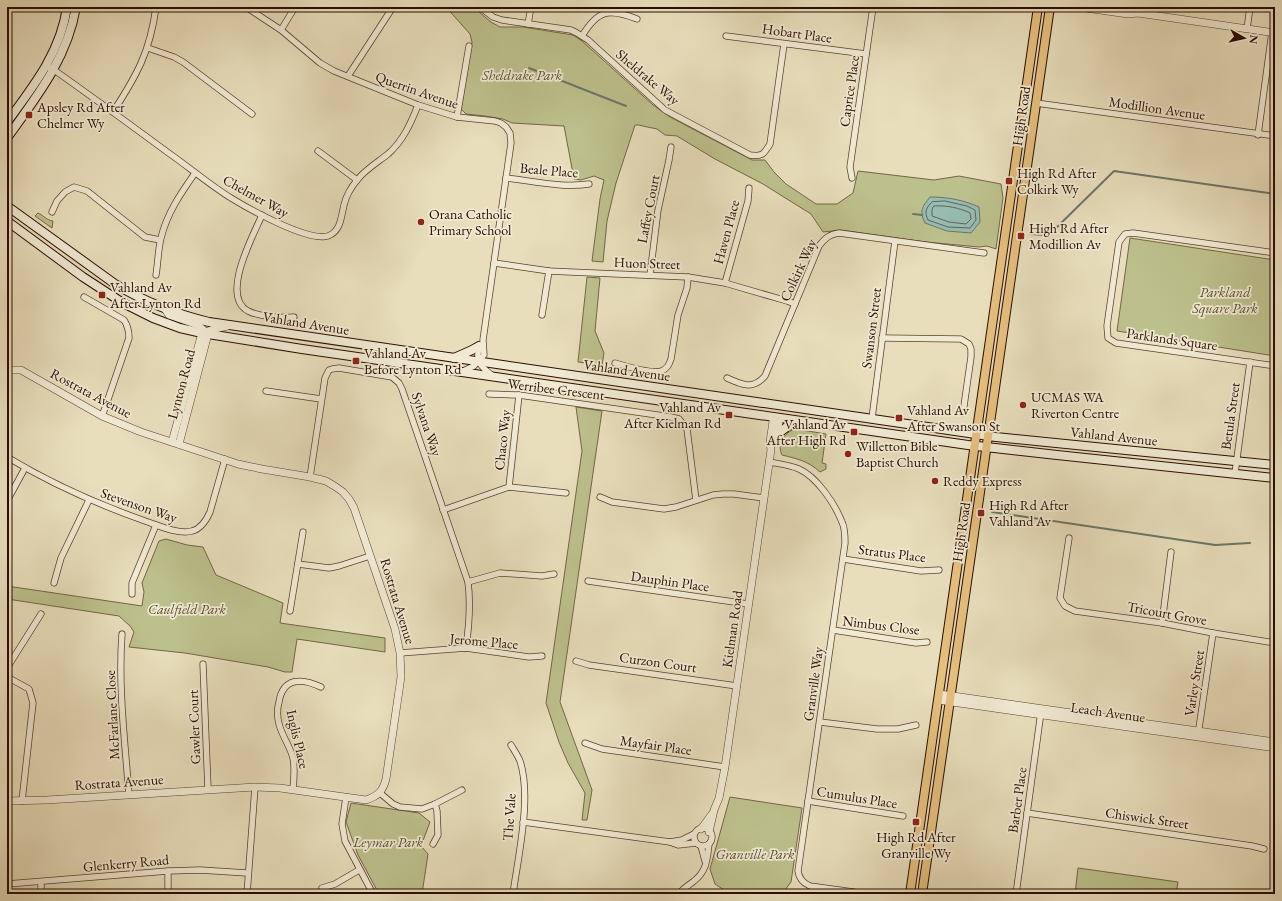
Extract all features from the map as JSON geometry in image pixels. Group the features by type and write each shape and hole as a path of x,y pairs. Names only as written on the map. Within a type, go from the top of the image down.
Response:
{"main road":[{"path":"7,138 46,84 67,7"},
{"path":"7,122 50,68 67,41 76,7"},
{"name":"High Road","path":"910,894 976,446 1038,7"},
{"name":"High Road","path":"922,894 1050,7"},
{"name":"Vahland Avenue","path":"7,206 115,284 142,299 165,309 209,322 988,436 1275,465"},
{"name":"Vahland Avenue","path":"7,221 83,277 123,303 167,324 205,333 774,419 806,421 976,446 1275,478"},
{"path":"453,358 472,350 481,343"},
{"path":"749,401 775,413 774,419"},
{"path":"774,419 782,412 796,407"},
{"path":"776,435 788,426 806,421"}],"street":[{"path":"113,112 135,78 148,48 153,31 156,7"},
{"name":"Querrin Avenue","path":"246,7 281,30 320,63 334,71 418,105 457,117 501,123 510,133 511,142 481,343 484,355 479,362"},
{"path":"281,30 295,7"},
{"path":"348,76 393,7"},
{"name":"Sheldrake Way","path":"480,7 502,20 571,30 582,36 665,110 750,155 758,156 765,153 770,144 784,44"},
{"path":"528,24 531,7"},
{"name":"Caprice Place","path":"852,178 850,167 873,7"},
{"path":"1079,7 1128,14 1146,11 1274,33 1258,134"},
{"path":"1116,7 1129,9 1138,13"},
{"path":"1247,29 1250,7"},
{"path":"582,36 594,19 601,14 611,12 637,19"},
{"name":"Hobart Place","path":"726,36 866,54"},
{"path":"457,117 469,46"},
{"path":"148,48 174,57 183,62 252,114"},
{"name":"Chelmer Way","path":"50,68 113,112 230,198 262,215 303,233 321,237 328,236 335,232 339,226 344,204 356,180 394,148 409,127 418,105"},
{"name":"Modillion Avenue","path":"1036,103 1275,136"},
{"name":"Laffey Court","path":"650,275 658,210 671,147"},
{"path":"318,151 356,180"},
{"path":"156,275 160,240 166,220 173,206 195,172"},
{"name":"Beale Place","path":"506,178 579,186 589,184"},
{"path":"52,212 57,201 64,192 74,187 87,190 145,237 160,240"},
{"name":"Haven Place","path":"725,283 748,201 749,188"},
{"path":"262,215 243,259 237,289 238,300 244,309 255,314 285,318 294,317"},
{"name":"Colkirk Way","path":"727,378 749,385 760,382 765,376 819,246 825,239 833,234 839,233 984,253"},
{"name":"Parklands Square","path":"1275,253 1133,233 1125,234 1119,242 1107,326 1108,338 1116,343 1275,366"},
{"name":"Swanson Street","path":"872,418 895,241"},
{"name":"Huon Street","path":"494,263 549,270 688,277 725,283 795,304"},
{"path":"542,315 549,270"},
{"path":"615,363 628,368 657,372 668,366 671,359 678,315 688,277"},
{"path":"84,297 124,320 129,333 129,338 102,416"},
{"name":"Lynton Road","path":"165,309 169,315 198,325 205,333"},
{"name":"Lynton Road","path":"205,333 230,325"},
{"name":"Lynton Road","path":"175,443 205,333"},
{"path":"882,338 961,339 969,344 971,349 971,357 963,413"},
{"path":"463,372 479,362 486,371 494,376"},
{"name":"Betula Street","path":"1235,473 1250,362"},
{"name":"Sylvana Way","path":"310,477 326,373 332,369 339,368 387,376 395,380 402,389 468,582 470,608 466,648"},
{"name":"Rostrata Avenue","path":"7,372 17,370 28,373 102,416 141,432 262,470 310,477 326,481 336,487 349,499 354,508 395,629 400,653 401,676 386,779 380,793 375,797 366,800 293,789 255,787 7,801"},
{"path":"266,391 321,399"},
{"name":"Werribee Crescent","path":"489,394 519,395 671,417 679,420 687,429 696,500"},
{"name":"Chaco Way","path":"509,486 519,395"},
{"name":"Kielman Road","path":"523,822 670,842 678,845 708,844 711,836 709,832 714,810 719,798 725,767 769,462 776,435 774,419"},
{"name":"Kielman Road","path":"771,450 770,442 774,419"},
{"name":"Stevenson Way","path":"7,457 25,468 89,500 156,525 184,532 192,532 204,524 210,512 225,459"},
{"name":"Granville Way","path":"769,462 788,465 809,475 824,491 843,522 846,543 798,871 801,880 810,886 851,893 868,894"},
{"path":"7,501 25,468"},
{"path":"443,510 509,486 566,493"},
{"path":"600,496 612,502 664,509 723,494 764,498"},
{"path":"54,582 61,558 89,500"},
{"path":"1274,528 1275,518"},
{"path":"132,594 132,583 156,525"},
{"path":"290,611 303,532"},
{"name":"Tricourt Grove","path":"1069,538 1060,598 1065,606 1075,611 1162,623 1275,643"},
{"path":"1162,623 1171,552"},
{"path":"298,564 329,568 370,556"},
{"name":"Stratus Place","path":"843,560 922,570 939,570"},
{"path":"468,582 500,573 542,576 554,574"},
{"name":"Dauphin Place","path":"588,581 748,604"},
{"path":"7,668 41,614"},
{"name":"Nimbus Close","path":"833,630 916,643 927,642"},
{"name":"Varley Street","path":"1198,734 1213,633"},
{"name":"McFarlane Close","path":"122,634 121,681 129,795"},
{"name":"Jerome Place","path":"400,653 466,648 529,657 542,656"},
{"name":"Curzon Court","path":"576,661 597,666 737,686"},
{"name":"Gawler Court","path":"203,664 208,789"},
{"path":"7,677 29,689 33,703 22,801"},
{"name":"Inglis Place","path":"293,789 294,762 290,747 280,726 278,716 280,694 286,685 298,681 306,681 321,687"},
{"name":"Leach Avenue","path":"939,697 1198,734 1275,742"},
{"name":"Barber Place","path":"1016,894 1041,712"},
{"path":"820,722 856,728 877,729 898,729 916,725"},
{"name":"Leach Avenue","path":"1198,734 1275,748"},
{"name":"Mayfair Place","path":"585,744 602,749 725,767"},
{"name":"The Vale","path":"511,745 520,760 523,776 524,799 523,822 513,894"},
{"path":"246,894 255,787"},
{"path":"380,793 393,804 400,807 422,809 462,790"},
{"path":"346,797 342,824 345,841 373,894"},
{"name":"Cumulus Place","path":"808,801 903,816"},
{"path":"433,844 438,835 437,811 435,804"},
{"name":"Kielman Road","path":"670,842 682,840 694,834 700,829 714,810"},
{"name":"Chiswick Street","path":"1028,813 1264,849"},
{"path":"700,829 705,829 709,832"},
{"path":"694,834 694,840 698,844 706,865"},
{"path":"679,894 683,888 700,876 706,865 708,844"},
{"name":"Glenkerry Road","path":"7,884 168,871 200,870 248,873"},
{"path":"322,888 335,884 360,870"},
{"path":"168,871 168,894"},
{"path":"41,882 41,894"}],"green space":[{"name":"Sheldrake Park","path":"446,7 473,7 491,22 500,27 523,27 573,35 582,41 653,105 670,117 752,160 765,160 786,184 816,204 837,204 853,193 858,171 934,180 959,176 1001,184 1003,198 996,249 987,246 979,247 926,242 841,230 823,232 811,214 763,184 715,159 677,136 665,135 657,129 635,125 616,183 607,221 603,262 592,261 604,180 594,176 581,180 574,179 564,126 512,123 503,119 466,114 461,109 472,42 470,34"},
{"path":"38,213 48,220 53,221 52,228 35,216"},
{"name":"Parkland Square Park","path":"1130,238 1275,260 1275,356 1117,331"},
{"path":"587,277 600,278 595,331 604,353 602,365 578,362"},
{"path":"576,407 602,411 560,702 592,790 587,820 582,820 585,793 568,763 559,742 546,703 582,451"},
{"path":"793,430 826,434 822,463 826,464 826,469 820,472 807,463 782,455 780,447 782,440 786,434"},
{"name":"Caulfield Park","path":"166,539 187,545 203,547 216,575 283,603 280,623 385,638 385,652 297,639 292,672 285,672 268,667 185,653 129,647 134,632 119,616 7,599 7,586 142,606 144,592 142,583 159,541"},
{"name":"Granville Park","path":"730,797 802,808 791,882 782,894 730,894 715,884 710,869"},
{"name":"Leymar Park","path":"351,803 419,813 430,822 421,846 428,854 422,894 379,894 358,855 346,822"},
{"path":"1078,868 1178,882 1176,894 1075,894"}],"water":[{"path":"930,197 955,199 979,207 980,222 971,233 947,231 925,223 922,215 922,209"}],"waterway":[{"path":"529,68 626,106"},
{"path":"1030,234 1045,235 1052,232 1114,171 1275,194"},
{"path":"913,214 922,215"},
{"path":"992,512 1215,545 1250,543"},
{"path":"1181,891 1201,894"}],"place":[{"name":"Apsley Rd After Chelmer Wy","path":"29,115"},
{"name":"High Rd After Colkirk Wy","path":"1009,181"},
{"name":"Orana Catholic Primary School","path":"421,222"},
{"name":"High Rd After Modillion Av","path":"1021,236"},
{"name":"Vahland Av After Lynton Rd","path":"102,295"},
{"name":"Vahland Av Before Lynton Rd","path":"356,361"},
{"name":"UCMAS WA Riverton Centre","path":"1023,405"},
{"name":"Vahland Av After Kielman Rd","path":"729,415"},
{"name":"Vahland Av After Swanson St","path":"899,418"},
{"name":"Vahland Av After High Rd","path":"854,432"},
{"name":"Willetton Bible Baptist Church","path":"848,454"},
{"name":"Reddy Express","path":"935,481"},
{"name":"High Rd After Vahland Av","path":"981,513"},
{"name":"High Rd After Granville Wy","path":"916,822"}]}
